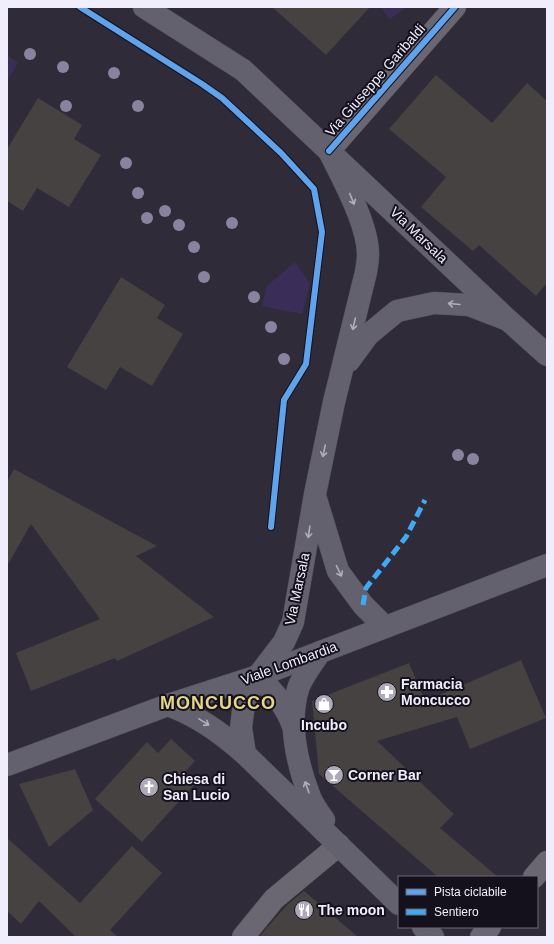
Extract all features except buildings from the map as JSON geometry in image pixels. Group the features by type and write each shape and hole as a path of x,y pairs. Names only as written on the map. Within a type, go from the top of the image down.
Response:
{"main road":[{"name":"Via Marsala","path":"144,7 243,70 547,355"},
{"name":"Via Marsala","path":"245,754 241,728 243,711 248,694 258,676 284,642 294,622 315,494 334,402 366,272 368,254 364,230 350,194 329,151"},
{"name":"Via Marsala","path":"343,368 368,335 397,310 434,303 469,306 508,320"},
{"name":"Via Marsala","path":"315,494 338,571 363,605 385,627"},
{"name":"Viale Lombardia","path":"7,765 168,705 258,676 547,565"},
{"path":"293,726 299,686 320,652"},
{"path":"258,676 281,701 288,712 293,726 299,766 310,798 339,845"},
{"path":"168,705 188,712 224,735 398,903"},
{"path":"424,928 433,937"}],"street":[{"name":"Via Giuseppe Garibaldi","path":"329,151 455,7"},
{"path":"243,937 274,899 339,845"},
{"path":"535,876 547,862"},
{"path":"481,937 489,928"}],"shaded area":[{"path":"380,7 407,7 390,19"},
{"path":"7,54 18,63 7,81"},
{"path":"295,262 310,284 302,314 262,306 267,286"}],"marked path":[{"path":"363,605 366,588 406,537 425,500"}],"cycle path":[{"path":"80,7 222,98 281,153 314,189 322,232 306,364 284,400 271,527"},
{"path":"329,151 455,7"}],"place":[{"name":"Farmacia Moncucco","path":"387,692"},
{"name":"Incubo","path":"324,704"},
{"name":"Corner Bar","path":"334,775"},
{"name":"Chiesa di San Lucio","path":"149,787"},
{"name":"The moon","path":"304,910"}],"district":[{"name":"MONCUCCO","path":"218,703"}]}
